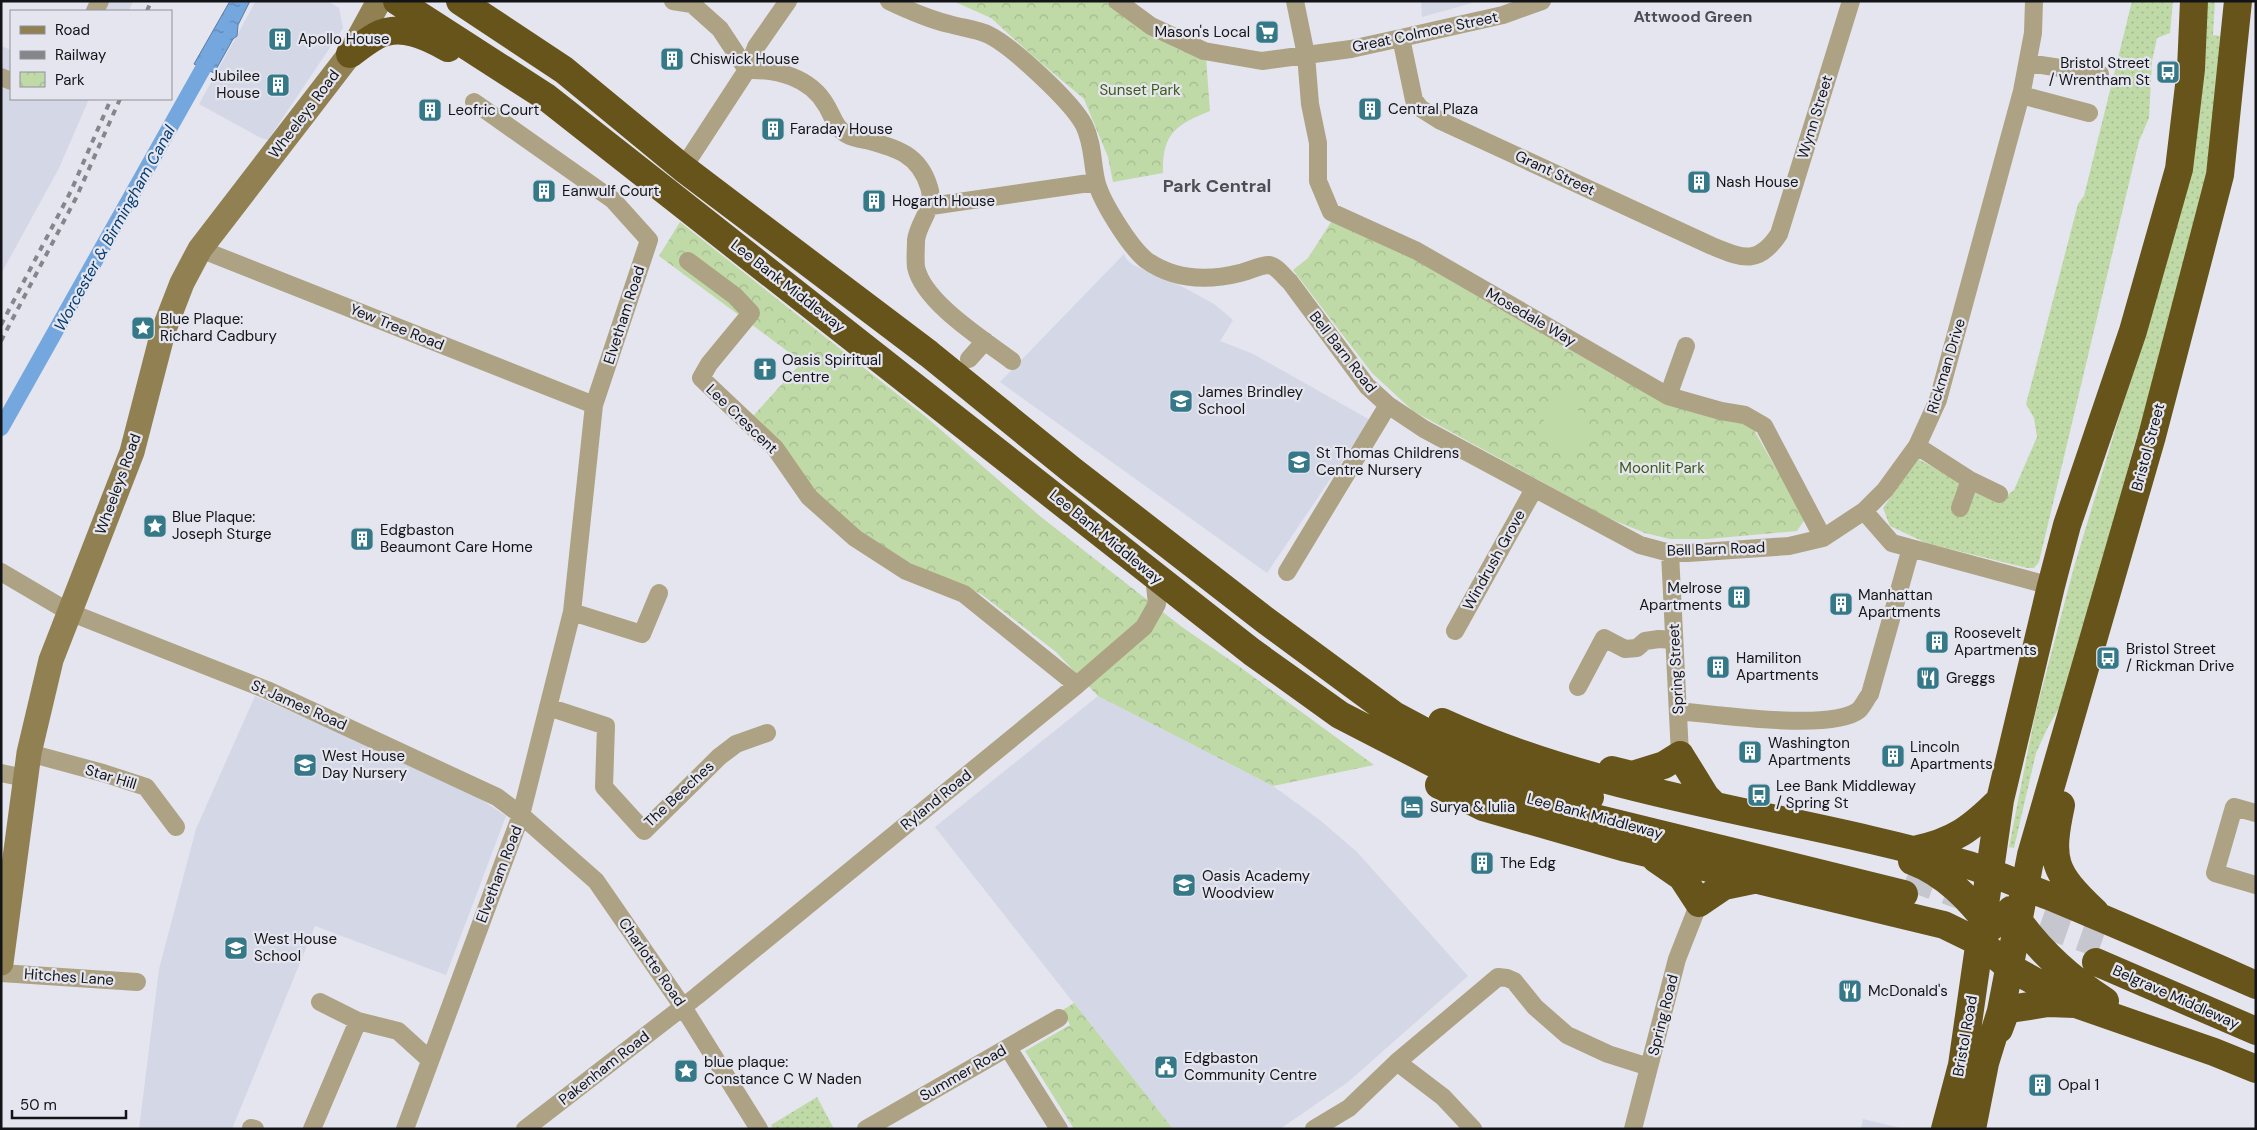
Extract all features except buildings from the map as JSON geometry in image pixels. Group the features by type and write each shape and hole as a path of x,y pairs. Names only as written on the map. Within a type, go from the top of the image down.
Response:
{"highway":[{"name":"Lee Bank Middleway","path":"397,1 546,97 1119,546 1154,576 1252,652 1340,715 1479,784 1542,804 1907,895"},
{"name":"Lee Bank Middleway","path":"460,1 564,70 683,168 929,354 1073,470 1265,620 1394,715 1482,762 1559,789 1907,895"},
{"path":"1989,872 2000,800 2067,525 2133,331 2179,169 2191,69 2194,1"},
{"name":"Bristol Street","path":"2017,904 2066,728 2152,436 2220,175 2238,1"},
{"path":"350,54 377,35 404,30 429,38 471,60 511,74"},
{"path":"1335,670 1475,737 1596,778 1914,850 1989,872 2017,904 2042,950 2076,982 2144,1027"},
{"path":"1340,715 1358,734 1423,777 1484,807 1646,853 1757,879 1907,895 1932,910 1941,895 1936,872"},
{"path":"2066,728 2068,772 2055,833 2055,860 2065,878 2100,916"},
{"path":"1475,737 1632,775 1664,765 1680,755 1706,797 1714,805"},
{"path":"1914,850 1940,845 1963,832 1980,820 2000,800"},
{"path":"1843,835 1926,866 1936,872 1961,892 2010,967 2076,1004 2144,1027 2256,1070"},
{"path":"1646,853 1682,877 1699,903 1724,886 1757,879"},
{"name":"Bristol Road","path":"1944,1129 1962,1065 1985,929 1989,872"},
{"path":"1907,895 1944,925 1985,929 2017,904 2100,916 2256,984"},
{"name":"Bristol Road","path":"1972,1129 1984,1064 2001,1011 2010,967 2017,904"},
{"name":"Belgrave Middleway","path":"2256,1010 2099,953 2256,1032"},
{"path":"1984,1064 2007,1010 2034,1004 2076,1004"}],"street":[{"name":"Wheeleys Road","path":"1,963 13,775 29,753 51,660 132,452 163,332 182,282 200,249 350,54 366,13 379,1"},
{"path":"673,1 692,4 720,29 747,70"},
{"path":"683,168 747,70 756,47 788,1"},
{"name":"Bell Barn Road","path":"889,1 946,24 987,34 1008,46 1075,110 1085,127 1092,146 1096,182 1102,197 1137,251 1147,260 1182,276 1207,278 1269,265 1276,268 1290,282 1367,386 1388,405 1424,429 1640,545 1670,553 1789,546 1824,538 1864,511"},
{"name":"Great Colmore Street","path":"1117,1 1151,26 1204,51 1262,61 1400,38 1503,16 1542,1"},
{"name":"Mosedale Way","path":"1295,1 1306,55 1310,104 1318,143 1318,181 1330,212 1417,251 1668,396 1721,411 1746,415 1764,426 1824,538"},
{"name":"Wynn Street","path":"1760,255 1771,246 1779,234 1851,1"},
{"name":"Rickman Drive","path":"1864,511 1885,490 1917,446 1938,400 2021,95 2028,63 2034,1"},
{"name":"Grant Street","path":"1400,38 1414,100 1426,112 1712,246 1740,257 1760,255"},
{"path":"2028,63 2100,74"},
{"path":"747,70 766,70 808,84 825,103 837,127 848,136 904,151 918,164 930,187 931,206 920,224 916,240 916,267 928,291 957,320 1012,361"},
{"path":"2021,95 2089,113"},
{"name":"Elvetham Road","path":"405,1129 506,861 521,815 572,612 594,405 649,240 613,200 474,102"},
{"path":"931,206 1096,182"},
{"name":"Yew Tree Road","path":"200,249 594,405"},
{"name":"Lee Crescent","path":"688,261 735,296 751,313 709,364 700,378 775,448 809,497 855,538 906,571 964,594 1077,685"},
{"path":"969,359 986,340"},
{"path":"1668,396 1686,346"},
{"path":"1287,572 1388,405"},
{"path":"1917,446 1970,480 1999,494"},
{"path":"1960,508 1970,480"},
{"name":"Windrush Grove","path":"1455,631 1534,489"},
{"path":"1864,511 1892,543 2051,586"},
{"path":"1678,711 1805,722 1833,720 1859,710 1870,694 1911,548"},
{"name":"Spring Street","path":"1670,553 1680,755"},
{"name":"St James Road","path":"1,572 69,612 267,690 497,797 521,815"},
{"name":"Ryland Road","path":"683,1007 1077,685 1144,627 1157,604 1154,576"},
{"path":"572,612 642,634 659,593"},
{"path":"1578,687 1604,638 1625,649 1637,648 1645,641 1659,639 1674,640"},
{"name":"The Beeches","path":"548,707 606,726 604,787 644,831 719,757 736,744 767,732"},
{"name":"Star Hill","path":"29,753 146,787 176,826"},
{"path":"2256,813 2234,807 2215,874 2256,885"},
{"name":"Charlotte Road","path":"521,815 596,881 683,1007 759,1129"},
{"name":"Spring Road","path":"1633,1129 1677,959 1699,903"},
{"name":"Hitches Lane","path":"1,973 137,982"},
{"path":"1314,1129 1349,1108 1397,1062 1498,977 1514,981 1536,1007 1567,1035 1608,1054 1649,1067"},
{"path":"320,1002 358,1021 398,1030 430,1060"},
{"name":"Pakenham Road","path":"526,1129 683,1007"},
{"name":"Summer Road","path":"866,1129 1059,1018"},
{"path":"312,1129 358,1021"},
{"path":"1008,1048 1059,1129"},
{"path":"1397,1062 1443,1097 1472,1129"}],"shaded area":[{"path":"89,1 133,1 129,10 85,10"},
{"path":"256,1 328,1 339,8 343,28 268,140 199,104"},
{"path":"1421,1 1479,1 1422,17"},
{"path":"1,46 10,50 10,100 89,100 59,168 1,274"},
{"name":"James Brindley School","path":"1124,254 1133,265 1181,286 1214,304 1233,320 1220,341 1253,354 1370,420 1267,573 1000,382"},
{"name":"West House School","path":"255,696 458,784 506,816 446,975 315,926 232,1129 139,1129 159,969 196,829"},
{"name":"Oasis Academy Woodview","path":"1098,696 1273,786 1321,821 1357,852 1468,976 1348,1082 1280,1129 1173,1129 935,827"},
{"path":"1863,1119 1904,1129 1861,1129"}],"green space":[{"name":"Sunset Park","path":"953,1 1105,1 1148,33 1180,50 1206,58 1210,111 1179,126 1173,133 1165,149 1163,173 1113,182 1108,157 1084,99 991,18"},
{"path":"2132,1 2173,1 2170,33 2157,38 2152,61 2149,118 2139,141 2039,562 2034,568 2027,568 1926,543 1890,526 1883,508 1918,459 1976,490 2001,500 2014,490 2037,437 2034,418 2026,404 2078,204 2084,196"},
{"path":"2206,1 2215,1 2213,35 2220,36 2210,160 2167,341 2133,449 2068,692 2036,753 2014,848 2009,847 2035,715 2074,567 2150,314"},
{"name":"Moonlit Park","path":"1333,219 1414,259 1622,380 1662,398 1751,425 1805,519 1797,531 1708,539 1670,539 1645,533 1608,518 1413,411 1372,373 1293,270 1308,258"},
{"path":"680,222 926,417 1041,517 1182,627 1374,765 1273,786 1098,696 1056,652 981,594 906,561 857,529 815,491 753,416 802,362 659,256"},
{"path":"1571,394 1592,441 1560,455 1538,408"},
{"path":"1074,1003 1173,1129 1074,1129 1025,1051 1070,1025 1063,1010"},
{"path":"817,1097 834,1129 773,1129 771,1125"}],"water":[{"path":"230,1 250,1 238,25 237,36 233,39 214,73 194,64"}],"waterway":[{"name":"Worcester & Birmingham Canal","path":"1,428 214,49"}],"tunnel":[{"path":"1907,876 1960,895"},
{"path":"2001,909 2101,944"}],"railway":[{"path":"147,10 151,1"},
{"path":"1,325 71,191 111,100"},
{"path":"1,341 76,198 120,100"}],"place":[{"name":"Mason's Local","path":"1267,32"},
{"name":"Apollo House","path":"280,39"},
{"name":"Chiswick House","path":"672,59"},
{"name":"Bristol Street / Wrentham St","path":"2168,72"},
{"name":"Jubilee House","path":"278,85"},
{"name":"Central Plaza","path":"1370,109"},
{"name":"Leofric Court","path":"430,110"},
{"name":"Faraday House","path":"773,129"},
{"name":"Nash House","path":"1699,182"},
{"name":"Eanwulf Court","path":"544,191"},
{"name":"Hogarth House","path":"874,201"},
{"name":"Blue Plaque: Richard Cadbury","path":"143,328"},
{"name":"Oasis Spiritual Centre","path":"765,369"},
{"name":"James Brindley School","path":"1181,401"},
{"name":"St Thomas Childrens Centre Nursery","path":"1299,462"},
{"name":"Blue Plaque: Joseph Sturge","path":"155,526"},
{"name":"Edgbaston Beaumont Care Home","path":"362,539"},
{"name":"Melrose Apartments","path":"1739,597"},
{"name":"Manhattan Apartments","path":"1841,604"},
{"name":"Roosevelt Apartments","path":"1937,642"},
{"name":"Bristol Street / Rickman Drive","path":"2108,658"},
{"name":"Hamiliton Apartments","path":"1718,667"},
{"name":"Greggs","path":"1928,678"},
{"name":"Washington Apartments","path":"1750,752"},
{"name":"Lincoln Apartments","path":"1893,756"},
{"name":"West House Day Nursery","path":"305,765"},
{"name":"Lee Bank Middleway / Spring St","path":"1759,795"},
{"name":"Surya & Iulia","path":"1412,807"},
{"name":"The Edg","path":"1482,863"},
{"name":"Oasis Academy Woodview","path":"1184,885"},
{"name":"West House School","path":"236,948"},
{"name":"McDonald's","path":"1850,991"},
{"name":"Edgbaston Community Centre","path":"1166,1067"},
{"name":"blue plaque: Constance C W Naden","path":"686,1071"},
{"name":"Opal 1","path":"2040,1085"}],"district":[{"name":"Attwood Green","path":"1693,16"},
{"name":"Park Central","path":"1217,186"}]}
